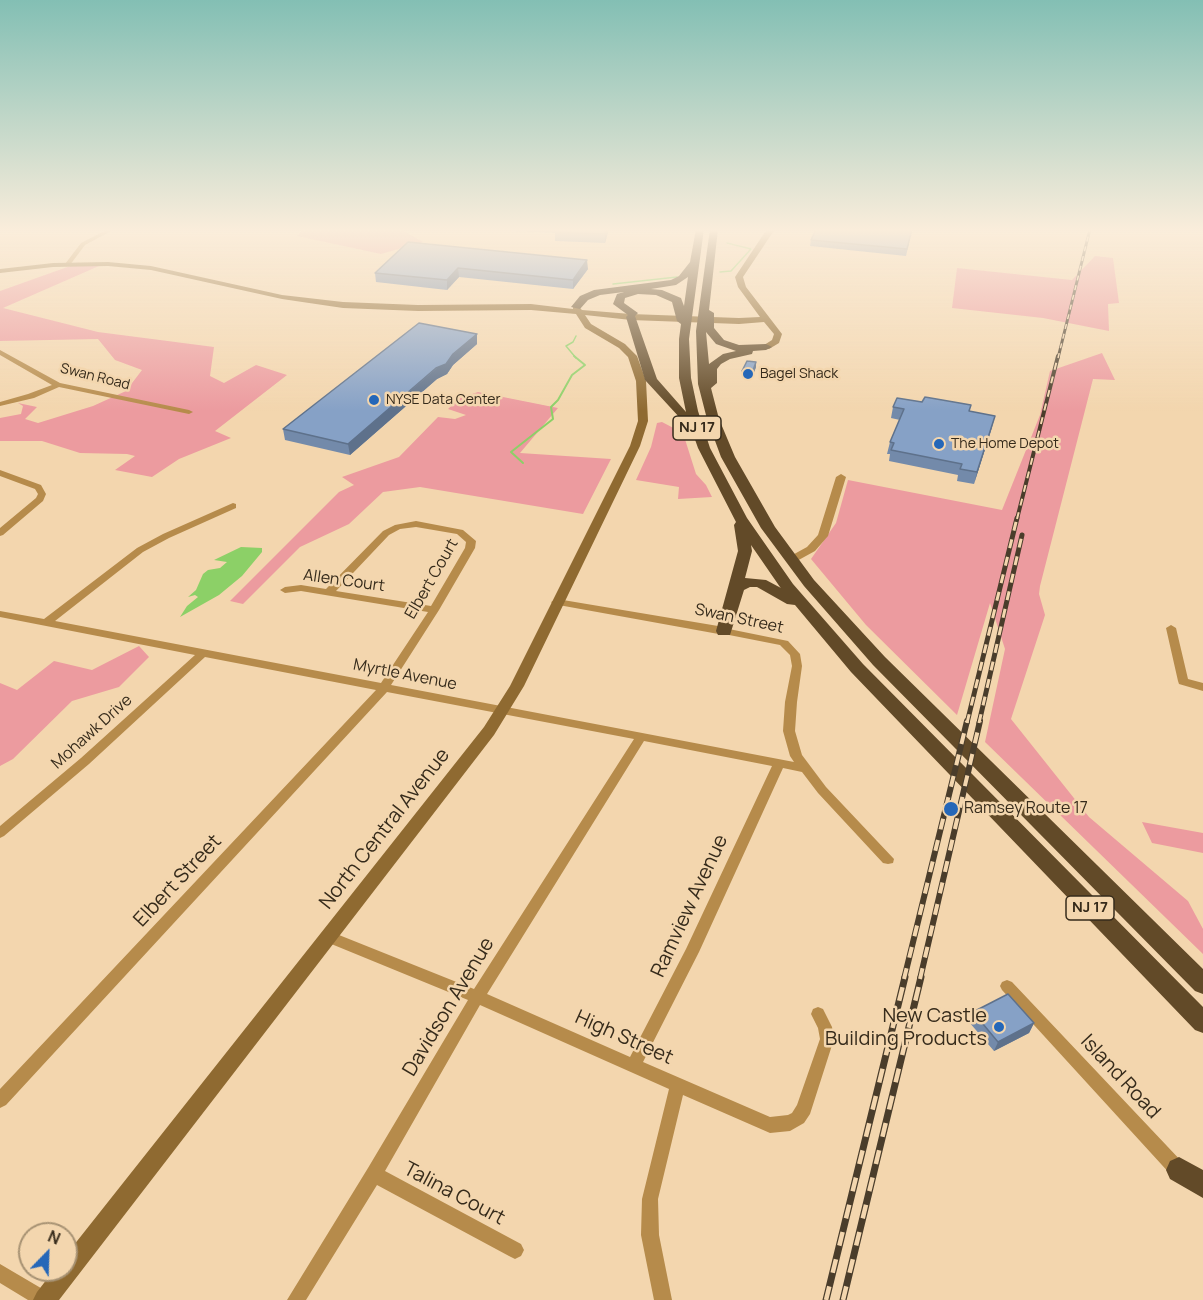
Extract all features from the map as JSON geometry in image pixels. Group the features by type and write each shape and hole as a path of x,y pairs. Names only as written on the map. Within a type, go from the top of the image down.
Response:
{"highway":[{"path":"576,310 584,298 598,292 616,290"},
{"name":"NJ 17","path":"690,290 685,330 685,378 699,435 716,475 768,561 809,614 857,668 947,763 1203,1023"},
{"name":"NJ 17","path":"706,290 700,350 704,386 717,431 734,470 758,513 790,560 854,635 1203,984"},
{"path":"685,330 679,302 667,294 646,291 624,295 618,299 618,304 632,315 651,380 699,435"},
{"path":"705,294 709,328 717,340 738,348 766,347"},
{"path":"704,386 711,383 711,369 720,360 766,347"},
{"path":"724,631 745,551 740,518"},
{"path":"737,588 748,582 762,584 783,594 809,614"},
{"path":"1152,934 1203,977"},
{"path":"1163,982 1203,1029"},
{"path":"1179,1170 1203,1185"}],"main road":[{"path":"255,290 282,297 360,306 426,309 531,307 721,320 765,317"},
{"path":"278,290 373,301 522,302 602,314 632,315"},
{"path":"743,290 777,332 778,340 766,347"},
{"path":"738,319 755,305"},
{"name":"North Central Avenue","path":"45,1300 504,710 641,430 644,412 638,370 629,352 588,326 576,310"},
{"name":"North Central Avenue","path":"576,310 573,319 579,326 612,341"},
{"path":"588,326 591,319 602,314"},
{"path":"738,319 777,332"}],"street":[{"name":"Swan Road","path":"0,352 58,385 189,412"},
{"path":"0,404 31,396 58,385"},
{"path":"0,473 38,487 42,494 40,499 0,533"},
{"path":"790,560 811,549 823,536 841,477"},
{"path":"46,623 140,550 233,506"},
{"name":"Elbert Court","path":"328,592 391,529 416,524 460,532 470,537 472,545 384,688"},
{"name":"Allen Court","path":"285,590 301,588 434,610"},
{"name":"Swan Street","path":"557,602 784,643 795,654 797,666 789,731 794,750 804,768"},
{"name":"Myrtle Avenue","path":"0,614 804,768"},
{"path":"1172,628 1183,681 1203,687"},
{"name":"Mohawk Drive","path":"0,832 85,761 203,653"},
{"name":"Elbert Street","path":"0,1100 384,688"},
{"name":"Davidson Avenue","path":"296,1300 374,1174 477,998 641,737"},
{"name":"Ramview Avenue","path":"634,1065 692,952 779,763"},
{"path":"804,768 888,859"},
{"name":"High Street","path":"329,937 477,998 770,1125 790,1123 798,1118 804,1109 827,1039 825,1027 818,1014"},
{"name":"Island Road","path":"1007,986 1203,1196"},
{"path":"663,1300 650,1235 650,1199 678,1085"},
{"name":"Talina Court","path":"374,1174 515,1250"},
{"path":"0,1273 45,1300"}],"shaded area":[{"path":"45,290 3,308 98,332 214,347 210,376 224,383 256,365 287,375 215,431 231,438 179,459 152,477 115,470 135,456 127,454 80,453 42,441 0,441 0,418 21,414 23,406 18,403 37,407 25,419 38,423 93,406 126,391 142,370 115,360 98,339 0,341 0,291"},
{"path":"954,290 1117,290 1119,303 1108,304 1109,331 1043,318 952,308"},
{"path":"1102,353 1115,380 1093,379 1040,586 1039,594 1045,615 1011,719 1089,817 1188,901 1203,929 1203,954 985,742 1005,649 990,603 957,715 866,625 811,559 836,523 848,480 1002,510 1040,415 1050,371"},
{"path":"478,392 558,408 520,453 611,459 583,514 420,487 383,492 349,524 300,547 243,604 230,601 339,492 354,485 342,477 399,457 438,417 455,419 466,415 448,409 460,398"},
{"path":"662,422 683,433 696,474 706,485 712,497 678,499 679,487 636,480 651,447 657,423"},
{"path":"241,547 262,548 262,552 242,576 219,595 180,617 187,606 198,597 195,595 188,597 196,590 203,574 208,570 220,568 227,562 214,560"},
{"path":"139,646 149,657 119,687 72,701 13,759 0,766 0,683 17,690 54,661 92,670"},
{"path":"1142,822 1203,833 1203,853 1152,843"}],"building":[{"name":"NYSE Data Center","path":"419,323 477,334 453,354 446,364 436,368 348,444 283,429"},
{"path":"747,361 756,362 752,373 742,371"},
{"name":"The Home Depot","path":"925,397 971,405 969,411 995,416 977,472 960,469 962,464 891,450 894,443 890,442 904,409 893,407 897,398 922,402"},
{"name":"New Castle Building Products","path":"1008,994 1034,1023 998,1042 973,1012"}],"waterway":[{"path":"575,357 566,346 573,342 576,336"},
{"path":"523,463 511,452 553,419 551,407 558,400 572,375 585,365 575,357"}],"railway":[{"path":"1058,358 1075,290"},
{"path":"1017,519 1058,356"},
{"path":"967,723 1017,518"},
{"path":"979,723 1022,535"},
{"path":"904,979 967,721"},
{"path":"920,979 980,721"},
{"path":"826,1300 905,977"},
{"path":"843,1300 921,977"}],"place":[{"name":"Bagel Shack","path":"748,374"},
{"name":"NYSE Data Center","path":"374,400"},
{"name":"The Home Depot","path":"939,444"},
{"name":"Ramsey Route 17","path":"951,809"},
{"name":"New Castle Building Products","path":"999,1027"}]}
